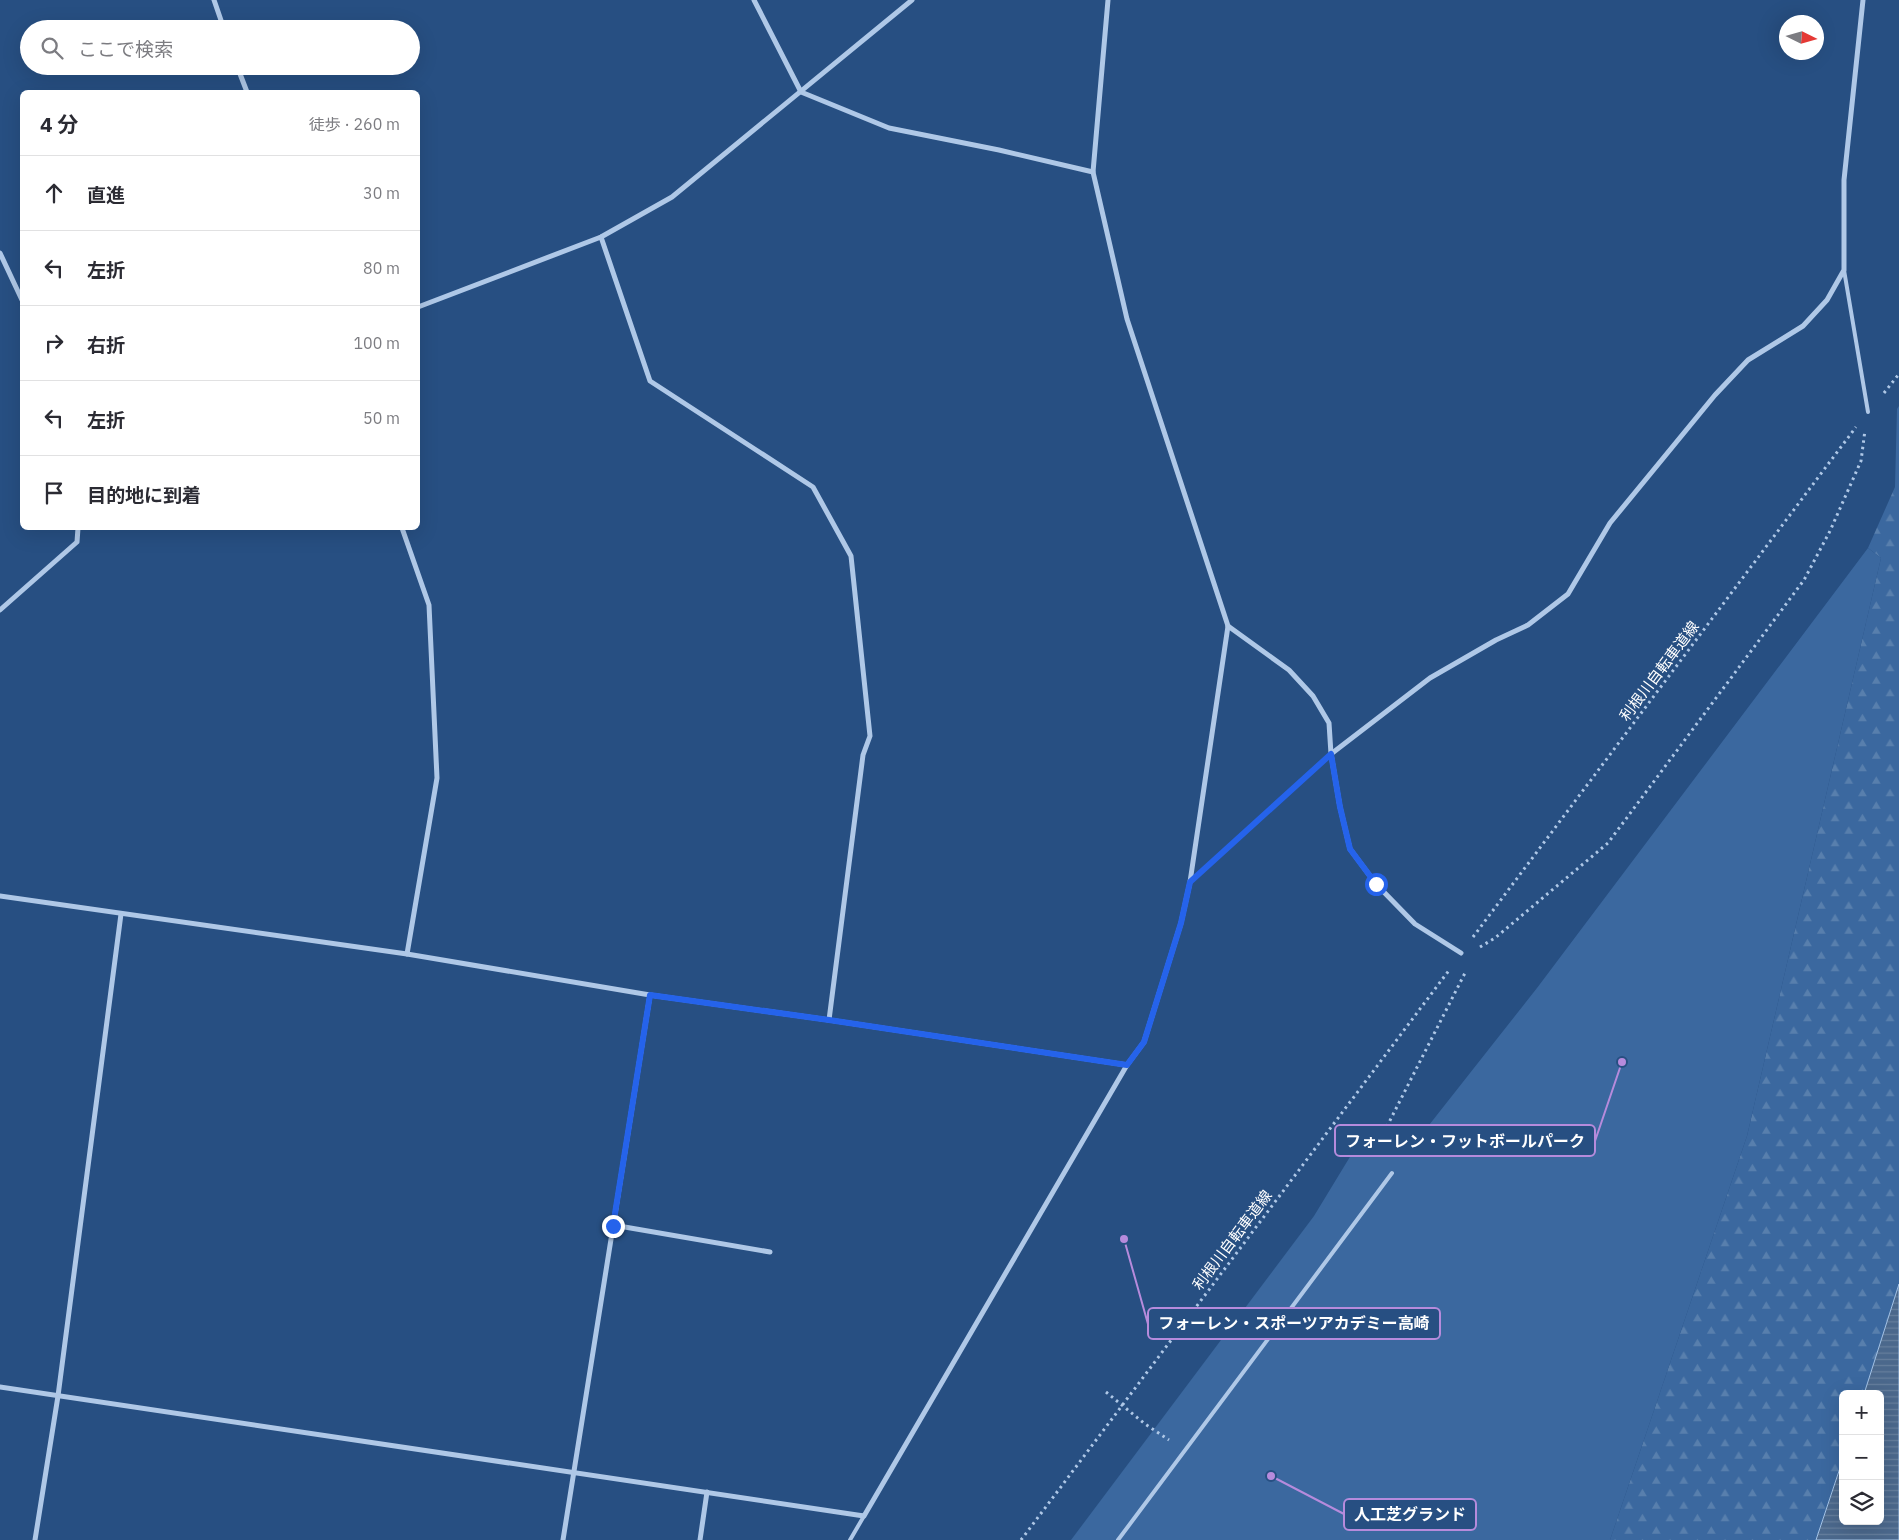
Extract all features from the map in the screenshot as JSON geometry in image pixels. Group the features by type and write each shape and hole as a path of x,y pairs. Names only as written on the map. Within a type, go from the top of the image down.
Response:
{"street":[{"path":"214,0 221,20"},
{"path":"754,0 802,92 889,128 999,150 1094,172"},
{"path":"420,307 601,237 672,197 912,0"},
{"path":"0,1388 864,1516 1127,1065 1144,1042 1181,923 1190,882 1228,626 1127,319 1094,172 1108,0"},
{"path":"1331,754 1430,678 1496,640 1528,625 1568,594 1610,523 1684,431 1748,360 1802,326 1826,300 1844,270 1844,180 1863,0"},
{"path":"240,75 246,90"},
{"path":"601,237 650,381 813,487 852,556 870,736 863,755 829,1020"},
{"path":"0,253 20,296"},
{"path":"0,610 77,542 78,530"},
{"path":"403,530 429,605 437,778 407,954"},
{"path":"1228,626 1289,670 1313,696 1329,723 1331,754 1340,807 1350,849 1376,884 1415,924 1461,953"},
{"path":"0,896 407,954 650,995 1127,1065"},
{"path":"35,1540 58,1396 121,914"},
{"path":"563,1540 650,995"},
{"path":"613,1226 770,1252"},
{"path":"700,1540 707,1492"}],"lane":[{"path":"1844,270 1868,412"},
{"path":"1190,882 1331,754"},
{"path":"1118,1540 1392,1173"},
{"path":"850,1540 864,1516"}],"path":[{"path":"1886,390 1899,374"},
{"path":"1378,1144 1466,972 1461,953 1480,947 1495,938 1608,843 1804,580 1830,531 1861,461 1868,412"},
{"name":"利根川自転車道線","path":"1483,923 1853,432"},
{"name":"利根川自転車道線","path":"1021,1540 1442,978"},
{"path":"1106,1392 1144,1424 1184,1450"}],"green space":[{"path":"1899,406 1899,1284 1865,1390 1839,1390 1839,1471 1816,1540 1610,1540 1747,1136 1881,558 1868,548 1895,487 1897,409"},
{"path":"1868,548 1881,558 1747,1136 1610,1540 1071,1540 1314,1216 1362,1137 1398,1154 1407,1153 1537,988"}],"shaded area":[{"path":"1899,1284 1899,1540 1816,1540 1839,1471 1839,1525 1884,1525 1884,1390 1865,1390"}],"place":[{"name":"フォーレン・フットボールパーク","path":"1622,1062"},
{"name":"フォーレン・スポーツアカデミー高崎","path":"1124,1239"},
{"name":"人工芝グランド","path":"1271,1476"}],"route":[{"path":"613,1226 650,995 1127,1065 1144,1042 1181,923 1190,882 1331,754 1340,807 1350,849 1376,884"}]}
